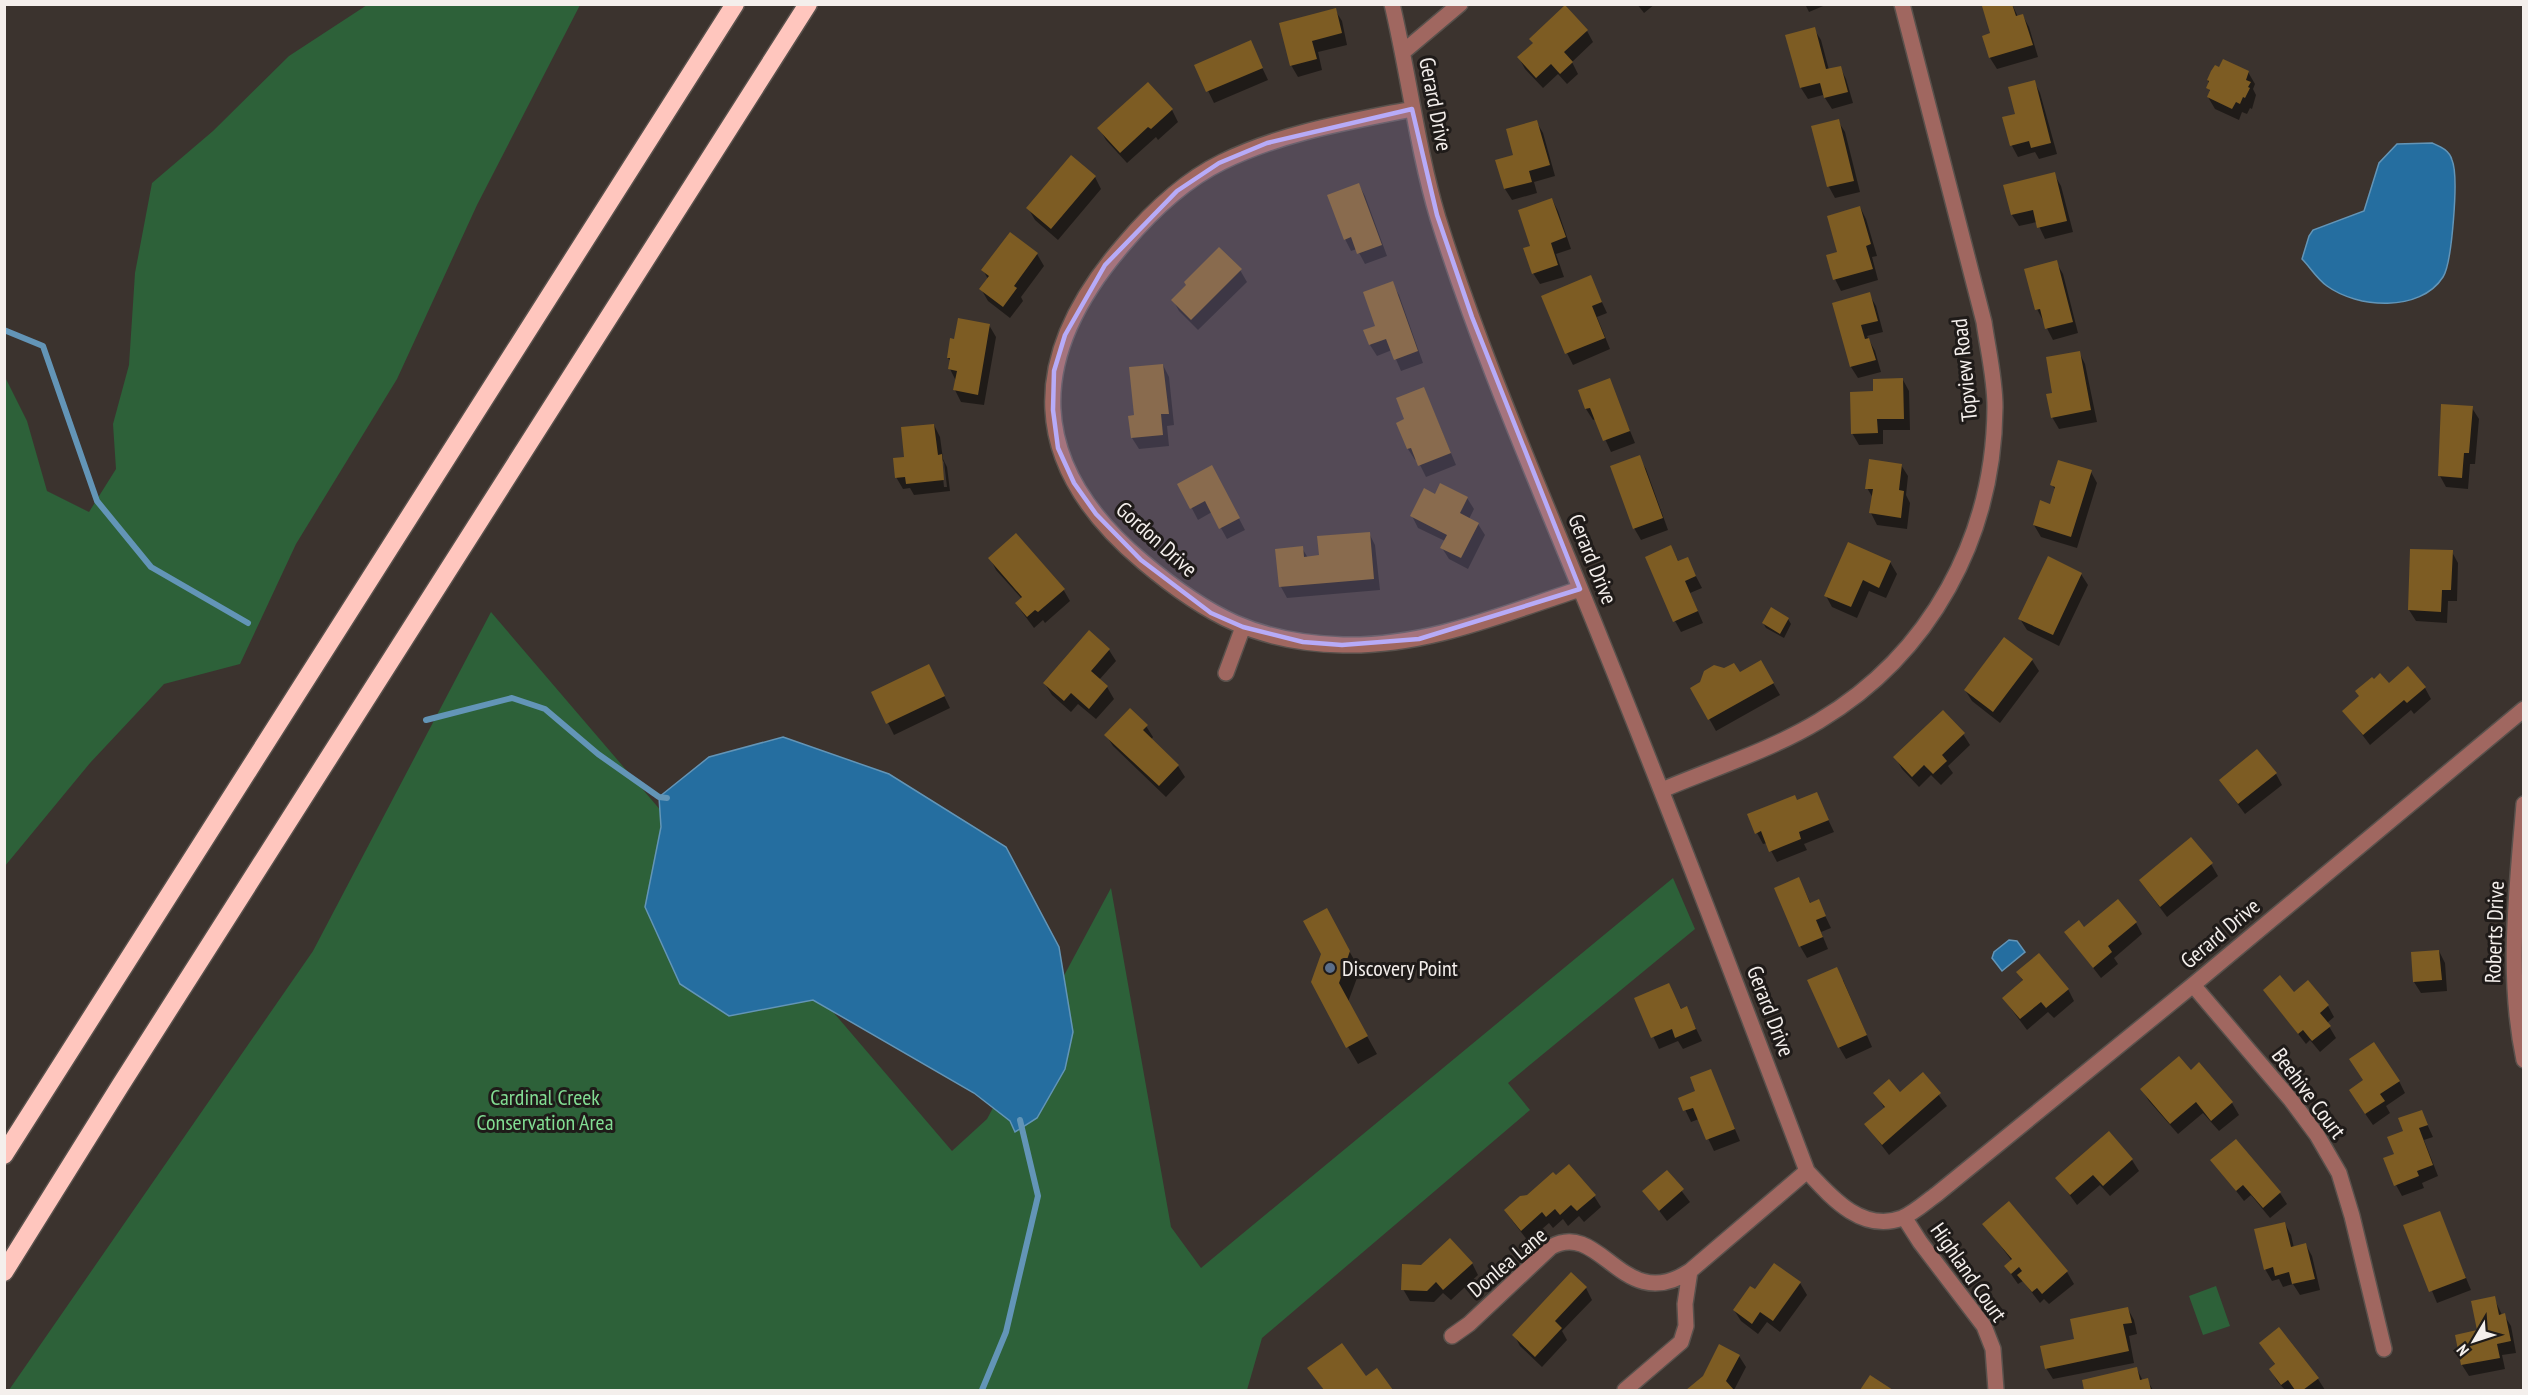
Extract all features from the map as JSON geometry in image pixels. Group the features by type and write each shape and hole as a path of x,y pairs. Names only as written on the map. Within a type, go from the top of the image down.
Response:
{"highway":[{"path":"4,1155 735,4"},
{"path":"4,1272 808,4"}],"street":[{"name":"Gerard Drive","path":"1392,4 1403,52 1412,109 1437,215 1472,317 1662,790 1807,1171 1834,1200 1852,1213 1876,1221 1904,1217 1956,1180 2523,709"},
{"path":"1403,52 1460,4"},
{"name":"Topview Road","path":"1662,790 1818,722 1863,693 1902,654 1935,613 1962,564 1981,513 1992,460 1995,406 1989,353 1984,322 1902,4"},
{"name":"Gordon Drive","path":"1412,109 1316,129 1267,143 1220,163 1184,186 1139,226 1105,265 1065,335 1054,371 1053,410 1058,447 1074,483 1096,514 1134,554 1211,613 1243,627 1303,642 1382,645 1455,630 1581,589"},
{"path":"1226,673 1243,627"},
{"name":"Roberts Drive","path":"2523,804 2514,928 2518,990 2516,1026 2523,1060"},
{"name":"Beehive Court","path":"2193,985 2291,1100 2318,1135 2339,1173 2352,1216 2384,1349"},
{"name":"Donlea Lane","path":"1452,1336 1469,1324 1559,1242 1577,1242 1632,1278 1644,1283 1667,1284 1690,1271 1807,1171"},
{"name":"Highland Court","path":"1904,1217 1920,1242 1984,1326 1993,1350 1996,1390"},
{"path":"1625,1390 1681,1342 1686,1326 1685,1304 1690,1271"}],"highlighted area":[{"path":"1412,109 1437,215 1472,317 1580,589 1419,639 1342,645 1303,642 1243,627 1211,613 1141,560 1096,514 1074,483 1058,448 1053,410 1054,371 1065,335 1105,265 1177,191 1219,163 1267,143"}],"green space":[{"path":"367,5 580,5 477,205 397,379 296,544 240,664 164,684 90,763 5,866 5,377 27,421 47,491 89,512 116,469 113,424 129,365 135,273 152,183 213,131 289,56"},
{"name":"Cardinal Creek Conservation Area","path":"491,612 952,1151 987,1119 1111,888 1171,1227 1201,1268 1673,878 1695,929 1508,1083 1530,1110 1262,1338 1247,1390 9,1390 313,951"},
{"path":"2216,1286 2230,1326 2203,1335 2189,1296"}],"water":[{"path":"2432,143 2447,151 2454,169 2455,200 2452,238 2443,277 2433,289 2419,297 2388,303 2355,299 2327,286 2302,259 2313,230 2364,211 2379,163 2397,144"},
{"path":"783,737 889,774 1006,847 1059,947 1073,1032 1065,1069 1037,1118 1015,1132 1010,1121 974,1093 813,1000 729,1016 680,984 645,907 661,827 659,797 709,757"},
{"path":"2009,940 2017,941 2025,952 2002,971 1992,958 1994,952"}],"building":[{"path":"2012,4 2016,16 2023,14 2033,45 1989,58 1982,36 1990,33 1982,6"},
{"path":"1565,5 1588,30 1564,52 1573,62 1560,74 1551,64 1536,78 1517,57 1533,43 1529,39"},
{"path":"1336,8 1342,33 1312,41 1317,59 1290,66 1279,23"},
{"path":"1815,27 1826,69 1841,66 1848,92 1824,98 1820,83 1800,88 1785,35"},
{"path":"1251,40 1263,68 1206,92 1194,65"},
{"path":"2223,59 2249,71 2246,80 2251,82 2245,98 2243,97 2240,104 2236,102 2232,109 2207,97 2210,90 2206,88 2209,81 2207,80 2215,65 2219,67"},
{"path":"2035,80 2051,143 2031,148 2029,141 2010,146 2002,117 2015,114 2008,87"},
{"path":"1148,82 1173,109 1151,129 1148,127 1120,153 1097,128"},
{"path":"1839,119 1854,181 1827,187 1811,126"},
{"path":"1537,120 1550,165 1529,171 1532,182 1504,189 1495,160 1513,155 1506,129"},
{"path":"1071,155 1096,176 1051,229 1026,208"},
{"path":"2055,172 2067,221 2037,228 2033,210 2011,215 2003,185"},
{"path":"1359,183 1382,245 1357,254 1351,237 1344,240 1327,195"},
{"path":"1552,198 1566,237 1551,243 1558,265 1532,274 1523,248 1530,246 1518,210"},
{"path":"1860,206 1871,244 1866,246 1873,269 1833,280 1826,255 1837,252 1827,216"},
{"path":"1010,232 1038,253 1014,286 1017,288 1003,307 979,289 989,276 981,270"},
{"path":"1219,247 1242,269 1191,320 1171,300 1186,285 1184,282"},
{"path":"2057,260 2073,322 2045,329 2040,309 2035,310 2024,269"},
{"path":"1591,275 1602,302 1592,306 1605,338 1565,354 1541,296"},
{"path":"1393,281 1418,351 1394,360 1386,339 1369,345 1363,330 1375,326 1363,292"},
{"path":"1870,292 1878,321 1861,325 1865,339 1869,338 1876,360 1850,367 1832,303"},
{"path":"958,318 990,324 978,395 953,390 957,371 948,369 950,358 947,358 950,338 954,339"},
{"path":"2080,351 2091,410 2051,418 2046,394 2052,393 2046,357"},
{"path":"1163,364 1169,414 1161,414 1163,435 1131,438 1128,416 1134,415 1129,367"},
{"path":"1610,378 1630,431 1603,441 1590,408 1585,409 1578,390"},
{"path":"1903,378 1904,419 1877,419 1878,433 1851,434 1850,392 1873,391 1873,379"},
{"path":"1424,387 1451,453 1418,466 1411,448 1407,449 1396,423 1404,419 1396,398"},
{"path":"2441,404 2473,406 2469,453 2464,453 2462,478 2438,476"},
{"path":"934,424 938,455 942,454 944,480 906,484 905,477 895,478 893,458 904,457 901,427"},
{"path":"1640,455 1663,518 1633,529 1610,466"},
{"path":"1869,459 1902,464 1899,490 1904,491 1901,518 1869,513 1873,489 1865,489"},
{"path":"2058,460 2092,470 2071,537 2033,525 2040,500 2050,504 2055,487 2050,485"},
{"path":"1212,465 1240,518 1219,529 1205,501 1190,509 1177,484"},
{"path":"1440,483 1468,497 1460,513 1479,523 1461,558 1440,548 1447,535 1410,516 1424,488 1435,494"},
{"path":"1370,532 1374,579 1279,587 1275,549 1303,546 1304,557 1319,555 1317,536"},
{"path":"1016,533 1065,589 1038,612 1035,610 1027,617 1015,603 1022,597 988,558"},
{"path":"1848,542 1891,561 1879,588 1863,580 1851,607 1824,596"},
{"path":"1671,545 1678,561 1688,557 1696,576 1685,581 1698,611 1673,622 1645,557"},
{"path":"2410,549 2453,550 2451,590 2442,590 2441,612 2408,610"},
{"path":"2048,556 2082,573 2053,635 2018,619"},
{"path":"1771,607 1789,618 1780,634 1762,623"},
{"path":"1089,630 1110,649 1091,671 1108,686 1089,709 1071,693 1064,701 1043,683"},
{"path":"2004,637 2033,659 1993,712 1964,690"},
{"path":"1761,660 1774,683 1708,720 1690,688 1700,682 1704,671 1714,665 1724,668 1734,663 1740,672"},
{"path":"929,664 945,696 886,724 871,692"},
{"path":"2408,666 2426,687 2407,703 2404,700 2363,735 2342,711 2359,696 2355,691 2380,673 2389,683"},
{"path":"1130,708 1148,725 1143,730 1179,765 1159,786 1104,735"},
{"path":"1943,710 1965,733 1942,755 1947,761 1933,774 1924,765 1912,777 1893,757"},
{"path":"2257,749 2277,773 2238,804 2219,780"},
{"path":"1817,792 1829,820 1799,832 1801,839 1769,852 1761,831 1755,834 1747,814 1795,795 1797,800"},
{"path":"2191,837 2213,863 2160,907 2139,880"},
{"path":"1799,877 1810,903 1819,899 1826,916 1816,920 1823,937 1799,947 1774,888"},
{"path":"2118,899 2137,922 2108,946 2112,952 2093,968 2064,932 2079,920 2084,927"},
{"name":"Discovery Point","path":"1327,908 1350,951 1339,983 1368,1036 1346,1048 1311,982 1321,954 1303,921"},
{"path":"2439,950 2442,980 2413,982 2411,952"},
{"path":"2039,953 2069,989 2046,1008 2041,1002 2020,1019 2002,998 2023,980 2016,972"},
{"path":"1837,967 1867,1035 1838,1048 1807,980"},
{"path":"2280,975 2294,992 2308,980 2329,1005 2320,1013 2331,1026 2312,1041 2303,1030 2298,1034 2263,990"},
{"path":"1669,983 1681,1009 1687,1006 1696,1029 1675,1038 1672,1029 1651,1038 1634,998"},
{"path":"2374,1042 2400,1081 2380,1094 2385,1101 2365,1114 2349,1090 2363,1080 2349,1059"},
{"path":"2179,1056 2191,1070 2199,1062 2233,1102 2211,1121 2196,1102 2170,1124 2140,1089"},
{"path":"1711,1069 1735,1129 1706,1140 1693,1108 1683,1111 1678,1098 1695,1091 1690,1077"},
{"path":"1923,1072 1941,1093 1882,1145 1864,1124 1885,1107 1873,1093 1889,1079 1900,1092"},
{"path":"2422,1110 2428,1125 2419,1128 2433,1165 2417,1171 2419,1176 2394,1186 2383,1158 2394,1154 2387,1137 2403,1131 2398,1118"},
{"path":"2109,1131 2133,1159 2103,1186 2093,1175 2070,1195 2055,1178"},
{"path":"2236,1139 2281,1192 2263,1208 2243,1185 2236,1191 2210,1160"},
{"path":"1569,1164 1596,1195 1577,1211 1571,1205 1560,1215 1555,1209 1546,1217 1542,1212 1521,1231 1504,1210 1520,1196 1527,1195 1553,1172 1556,1175"},
{"path":"1667,1170 1684,1189 1659,1211 1642,1191"},
{"path":"2009,1201 2068,1271 2042,1294 2037,1288 2032,1292 2017,1275 2022,1271 2019,1267 2011,1274 2004,1266 2012,1259 1982,1224"},
{"path":"2440,1211 2466,1278 2429,1292 2403,1225"},
{"path":"2285,1222 2291,1247 2306,1243 2315,1279 2292,1284 2289,1272 2275,1276 2273,1267 2264,1270 2254,1229"},
{"path":"1450,1238 1473,1263 1443,1290 1436,1282 1427,1291 1401,1290 1402,1264 1421,1265"},
{"path":"1774,1263 1801,1282 1773,1321 1760,1312 1752,1324 1733,1310 1750,1286 1755,1289"},
{"path":"1571,1272 1587,1287 1555,1321 1562,1328 1535,1357 1512,1335"},
{"path":"2495,1296 2499,1315 2505,1313 2511,1341 2497,1344 2500,1358 2461,1365 2455,1335 2477,1330 2471,1301"},
{"path":"2128,1307 2132,1323 2123,1324 2129,1351 2045,1369 2040,1346 2074,1339 2070,1319"},
{"path":"2279,1327 2319,1378 2303,1390 2295,1390 2288,1380 2281,1385 2269,1369 2275,1364 2259,1343"},
{"path":"1342,1343 1366,1376 1377,1368 1393,1390 1324,1390 1307,1368"},
{"path":"1719,1344 1740,1355 1726,1381 1734,1390 1686,1390 1703,1376"},
{"path":"2137,1367 2140,1380 2148,1378 2151,1390 2084,1390 2082,1380"},
{"path":"1870,1375 1893,1390 1860,1390"}],"waterway":[{"path":"4,330 43,346 97,501 151,567 248,623"},
{"path":"426,720 512,698 545,709 598,754 659,797 667,798"},
{"path":"982,1390 1006,1332 1038,1196 1020,1120"}],"place":[{"name":"Discovery Point","path":"1330,968"}]}
